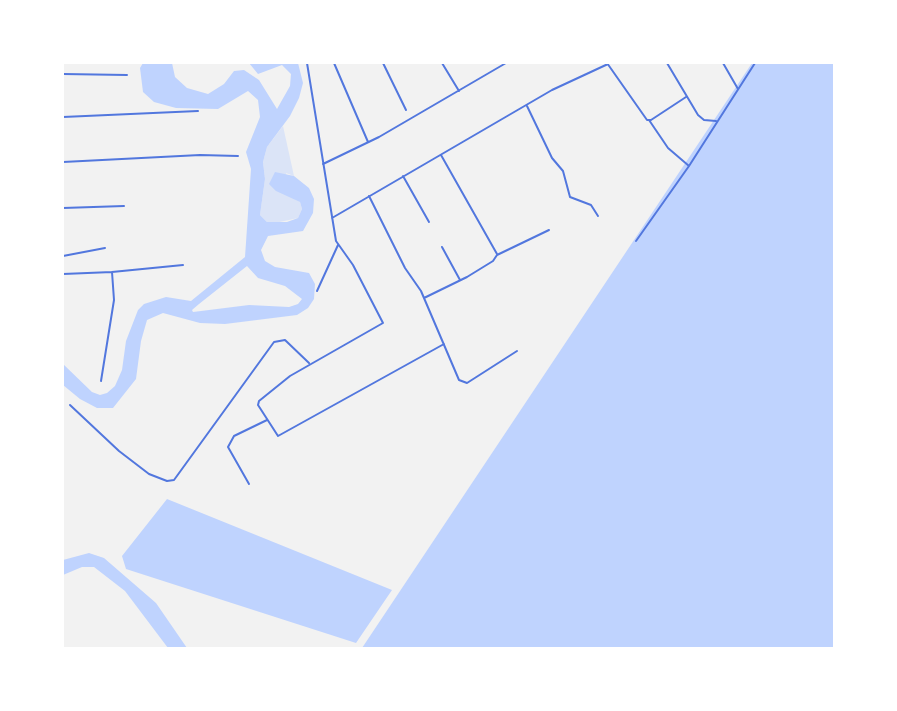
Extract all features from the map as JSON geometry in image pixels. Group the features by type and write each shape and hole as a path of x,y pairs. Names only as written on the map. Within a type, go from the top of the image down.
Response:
{"street":[{"path":"307,63 338,245 353,265 383,323 309,363 259,401 267,420 278,436 444,344"},
{"path":"334,63 368,142"},
{"path":"383,63 406,110"},
{"path":"442,63 459,90"},
{"path":"323,164 368,142 459,90 499,64 506,63"},
{"path":"667,63 698,115 704,120 717,122"},
{"path":"723,63 738,90"},
{"path":"636,241 689,166 755,63"},
{"path":"332,218 527,104 607,64 668,148 689,166"},
{"path":"63,74 127,75"},
{"path":"649,120 686,97"},
{"path":"527,104 552,158 563,171 570,196 591,205 598,216"},
{"path":"63,117 198,111"},
{"path":"63,162 200,155 238,156"},
{"path":"441,155 497,255"},
{"path":"403,176 429,222"},
{"path":"369,196 405,268 424,298 459,380 465,383 517,351"},
{"path":"63,208 124,206"},
{"path":"424,298 493,261 497,255 549,230"},
{"path":"317,291 338,245"},
{"path":"442,247 460,280"},
{"path":"63,256 105,248"},
{"path":"63,274 183,265"},
{"path":"101,381 114,300 112,272"},
{"path":"70,405 119,451 149,474 155,478 174,480 274,342 285,340 309,363"},
{"path":"249,484 228,447 234,436 267,420"}],"shaded area":[{"path":"283,126 294,176 286,173 290,196 300,202 302,209 298,218 275,223 267,222 260,215 265,179 263,162 267,147"}],"water":[{"path":"143,63 172,63 175,77 187,88 208,94 224,84 234,71 244,70 259,80 277,109 290,86 291,74 282,65 258,74 249,63 298,63 303,83 299,98 290,116 267,147 263,162 265,179 260,215 267,222 287,222 298,218 302,209 300,202 276,191 269,184 275,172 294,176 309,188 314,199 313,213 303,231 268,236 261,250 265,261 275,267 309,273 315,284 314,299 308,308 297,315 225,324 200,323 163,313 147,320 141,341 136,379 113,408 97,408 80,399 63,385 63,364 92,392 100,395 107,393 115,386 122,370 126,341 138,310 144,304 166,297 191,301 245,257 251,169 246,152 260,117 258,100 248,91 218,109 176,108 154,102 143,92 140,68","holes":["247,266 258,278 285,286 302,299 298,304 289,307 249,305 193,312 192,310 199,304"]},
{"path":"752,63 834,63 834,648 362,648"},
{"path":"167,499 392,590 356,643 126,569 122,556"},
{"path":"89,553 104,558 156,603 187,648 168,648 125,591 94,567 82,567 63,575 63,560"}]}
